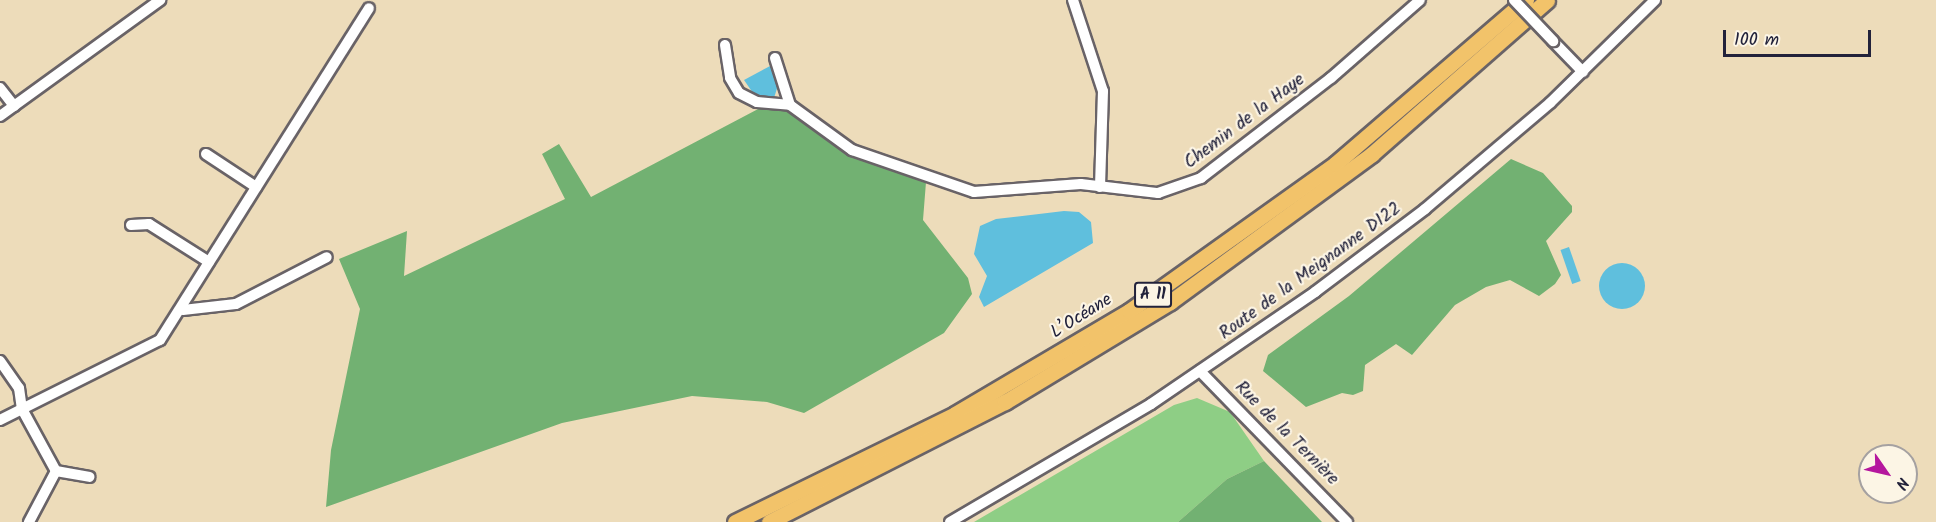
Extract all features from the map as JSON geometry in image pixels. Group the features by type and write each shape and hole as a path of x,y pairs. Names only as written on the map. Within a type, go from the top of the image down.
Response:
{"highway":[{"name":"L’Océane","path":"735,522 956,414 1129,311 1335,165 1526,0"},
{"name":"L’Océane","path":"769,522 1005,402 1179,296 1372,154 1547,0"}],"street":[{"path":"0,116 160,0"},
{"path":"1073,0 1103,91 1100,187"},
{"name":"Chemin de la Haye","path":"790,105 852,150 974,192 1100,187 1158,193 1202,178 1331,78 1420,0"},
{"path":"1514,0 1583,72"},
{"name":"Route de la Meignanne D122","path":"950,522 1200,371 1425,209 1583,72 1655,0"},
{"path":"0,420 143,351 160,340 183,310 209,262 369,8"},
{"path":"725,45 730,78 739,93 757,102 790,105 775,58"},
{"path":"0,88 14,106"},
{"path":"206,154 256,187"},
{"path":"130,225 149,224 209,262"},
{"path":"183,310 236,304 327,257"},
{"path":"0,361 18,388 22,409 56,471"},
{"name":"Rue de la Ternière","path":"1200,371 1347,522"},
{"path":"56,471 89,477"},
{"path":"29,522 56,471"}],"green space":[{"path":"790,105 852,150 926,182 923,220 968,278 972,294 944,333 804,413 767,402 692,396 562,423 326,507 331,450 360,309 339,259 407,231 404,276 565,199 542,154 559,144 591,197 760,108"},
{"path":"1511,159 1543,173 1572,206 1572,212 1546,241 1561,275 1555,284 1539,296 1510,280 1486,287 1455,305 1412,355 1396,344 1365,365 1363,391 1353,395 1342,393 1306,407 1263,371 1268,355 1349,296"},
{"path":"1197,398 1230,412 1264,461 1227,479 1178,522 974,522 1174,405"},
{"path":"1264,461 1322,522 1178,522 1227,479"}],"water":[{"path":"772,65 780,79 773,101 755,96 744,80"},
{"path":"1064,211 1079,212 1091,222 1093,243 984,307 979,297 987,276 974,254 980,226 996,219"},
{"path":"1569,247 1581,281 1572,284 1560,250"},
{"path":"1622,263 1638,270 1645,286 1638,302 1622,309 1606,302 1599,286 1606,270"}]}
